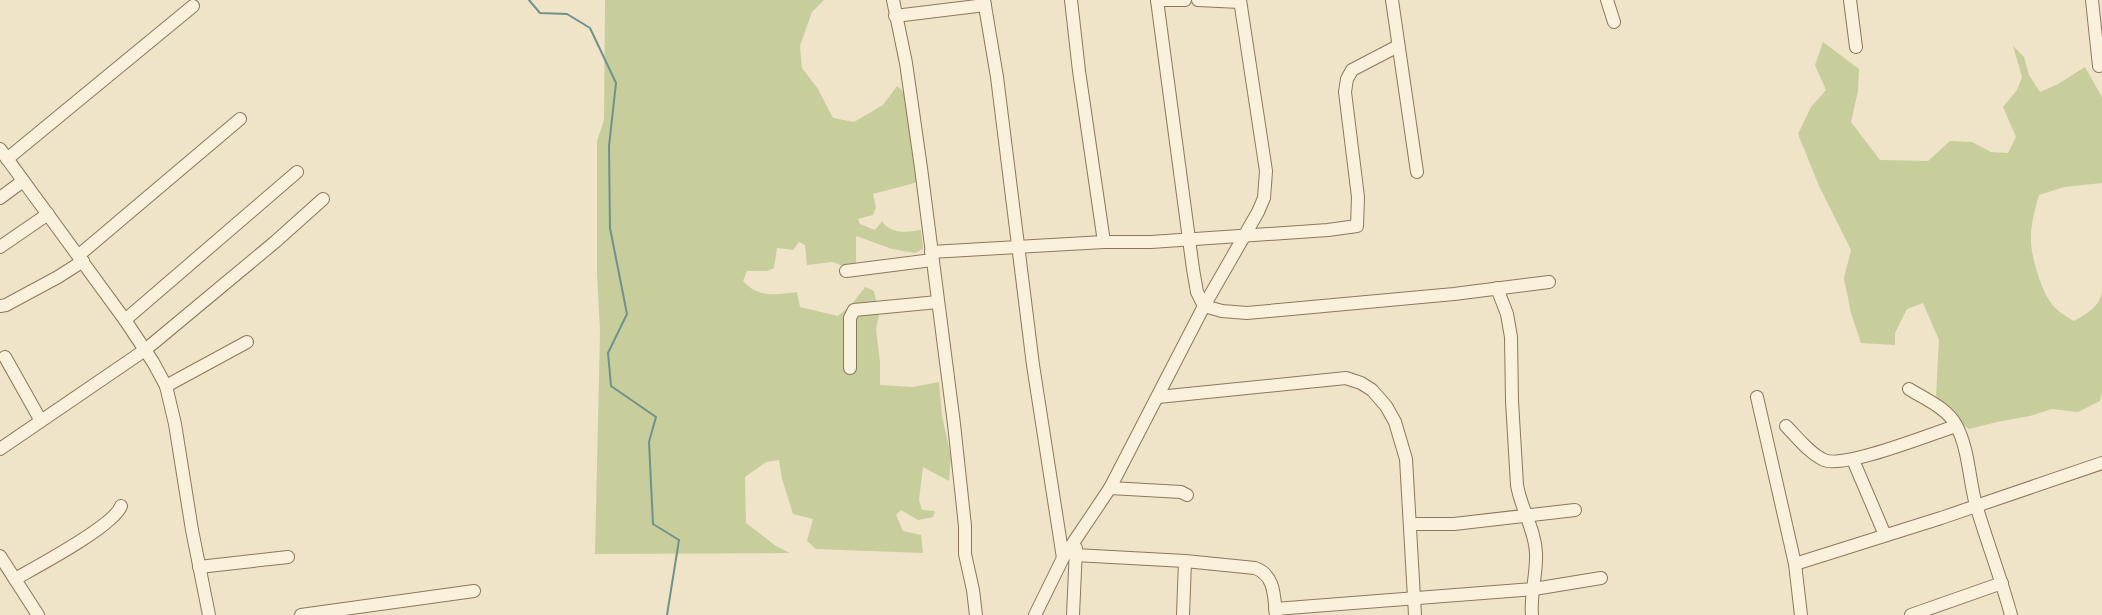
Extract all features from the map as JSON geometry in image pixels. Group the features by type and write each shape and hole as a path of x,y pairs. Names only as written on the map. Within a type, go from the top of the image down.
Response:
{"street":[{"path":"893,0 906,63 957,458 965,526 965,554 976,615"},
{"path":"1071,0 1104,242"},
{"path":"1185,0 1157,0 1189,240 1197,292 1204,306 1222,311 1247,313 1454,294 1549,282"},
{"path":"1035,615 1069,557 1076,538 1110,488 1204,306 1264,198 1266,171 1240,1 1198,0"},
{"path":"1392,0 1417,172"},
{"path":"1607,0 1614,22"},
{"path":"1850,0 1856,47"},
{"path":"2092,0 2099,66"},
{"path":"895,16 984,2 997,77 1043,433 1069,557 1073,615"},
{"path":"193,6 4,154 125,320 166,386 175,424 208,615"},
{"path":"846,271 931,256 1018,246 1189,240 1357,226 1358,197 1345,92 1347,79 1352,70 1398,46"},
{"path":"0,306 58,277 240,119"},
{"path":"125,320 297,172"},
{"path":"0,198 23,182"},
{"path":"0,449 145,350 323,199"},
{"path":"0,247 48,214"},
{"path":"1497,288 1510,325 1512,401 1519,499 1527,516 1536,552 1532,615"},
{"path":"850,368 850,318 854,310 864,307 938,302"},
{"path":"166,386 247,342"},
{"path":"5,357 41,421"},
{"path":"1158,397 1346,378 1372,390 1386,406 1398,431 1406,459 1412,524 1415,615"},
{"path":"1909,389 1938,407 1956,426 1976,505 2011,615"},
{"path":"1756,397 1795,564 1801,615"},
{"path":"1786,426 1822,459 1832,462 1853,459 1956,426"},
{"path":"1853,459 1885,535"},
{"path":"1795,564 2102,463"},
{"path":"1110,488 1181,492 1187,495"},
{"path":"1510,516 1519,499"},
{"path":"15,579 107,522 119,512 121,506"},
{"path":"1412,524 1454,524 1575,510"},
{"path":"0,556 38,615"},
{"path":"199,567 288,557"},
{"path":"1069,557 1185,561 1264,571 1270,578 1276,612 1415,597 1534,589 1601,579"},
{"path":"1183,615 1185,561"},
{"path":"1911,615 2002,583"},
{"path":"301,615 339,613 474,591"}],"green space":[{"path":"605,0 824,0 812,12 800,46 802,68 818,89 833,118 854,122 883,105 897,86 904,92 918,182 873,194 876,208 873,215 858,219 860,224 875,230 882,221 895,231 921,230 923,249 915,253 892,249 856,236 856,264 844,266 832,262 807,265 805,245 799,242 793,250 777,248 774,268 767,271 747,271 743,281 761,293 797,292 800,307 838,316 852,304 865,287 874,291 879,315 876,330 880,385 913,387 939,382 942,416 951,457 949,481 923,467 919,500 922,510 935,511 933,517 918,520 901,510 896,515 903,531 921,535 923,553 816,549 807,541 813,519 793,514 782,479 779,460 766,462 745,477 746,523 776,546 790,553 595,554 600,332 597,274 597,141 604,120"},
{"path":"1823,42 1859,69 1858,91 1851,122 1880,160 1928,161 1950,141 1972,142 1991,152 2008,153 2016,137 2003,107 2017,90 2022,77 2013,46 2024,57 2029,75 2040,92 2085,67 2102,97 2102,183 2064,187 2039,195 2032,224 2031,247 2046,295 2051,304 2064,315 2074,321 2084,315 2099,301 2102,291 2102,392 2100,401 2078,412 2052,409 1969,429 1960,423 1936,396 1939,340 1923,303 1907,309 1895,333 1895,345 1861,343 1851,313 1844,278 1851,250 1819,186 1798,134 1811,107 1826,90 1815,65"}],"waterway":[{"path":"529,0 540,13 567,14 590,28 616,83 609,146 610,228 627,314 608,353 611,386 656,417 649,442 653,524 679,540 667,615"}]}
